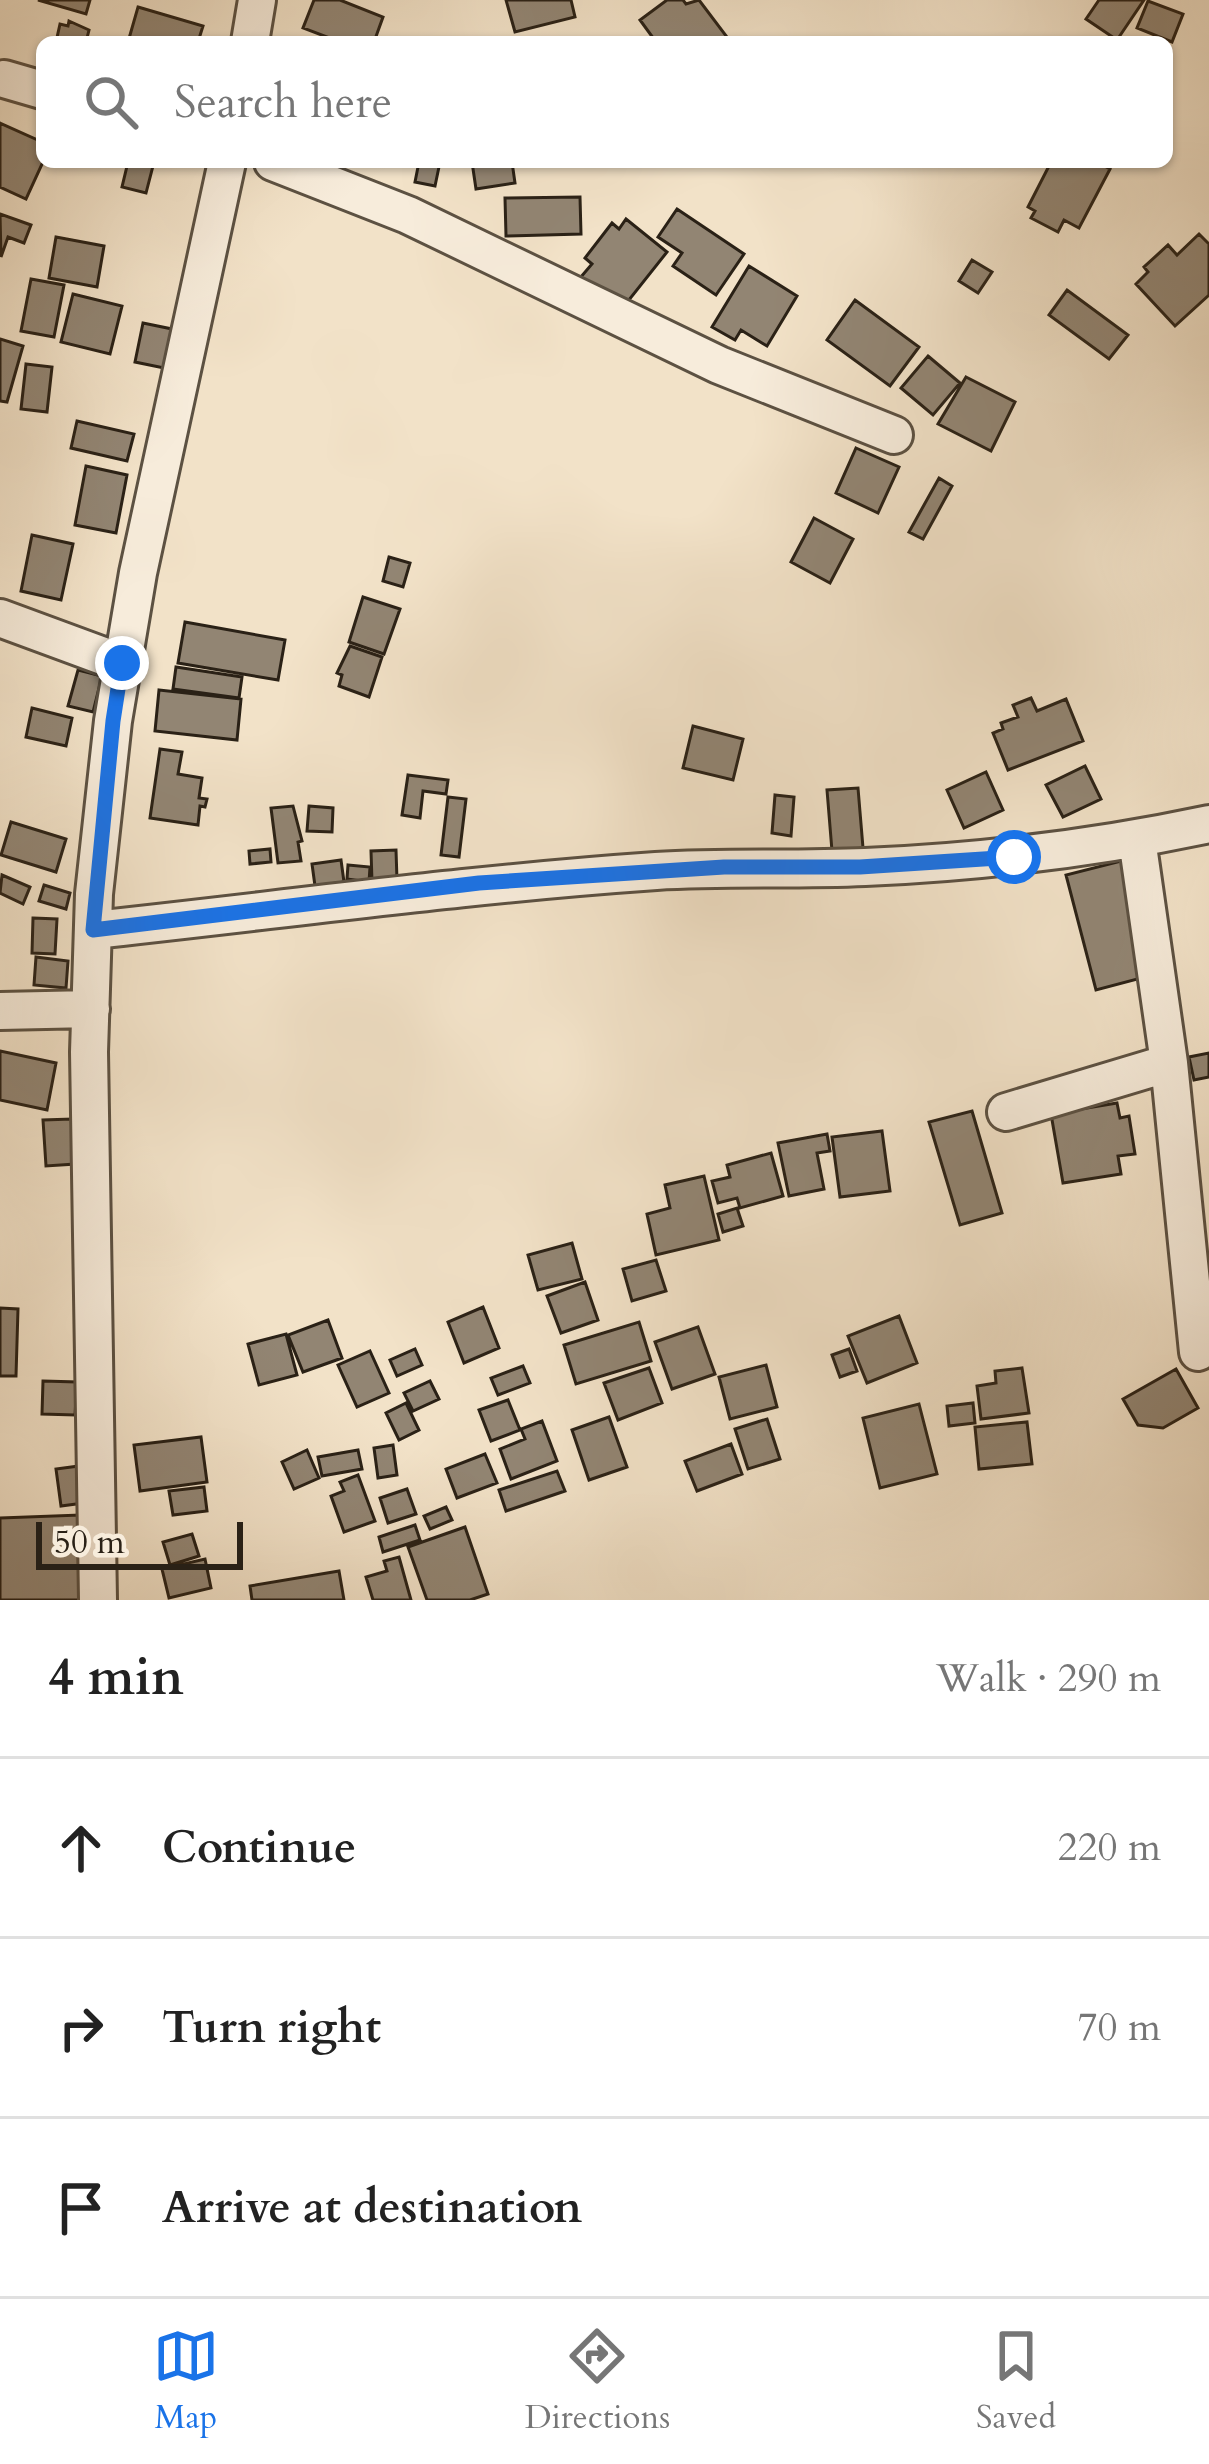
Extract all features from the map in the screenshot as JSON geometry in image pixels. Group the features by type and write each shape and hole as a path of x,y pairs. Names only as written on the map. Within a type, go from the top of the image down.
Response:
{"street":[{"path":"251,36 257,0"},
{"path":"4,80 36,88"},
{"path":"98,1600 93,930 122,663 226,168"},
{"path":"288,168 407,215 719,365 894,435"},
{"path":"0,618 122,663"},
{"path":"93,930 479,883 724,867 860,867 977,860 1137,839 1209,824"},
{"path":"1137,839 1169,1063 1198,1352"},
{"path":"0,1011 91,1009"},
{"path":"1006,1112 1169,1063"}],"building":[{"path":"38,0 90,0 86,14"},
{"path":"314,0 340,0 383,17 376,36 324,36 303,28"},
{"path":"506,0 571,0 575,17 515,32"},
{"path":"667,0 686,4 699,0 726,36 652,36 640,20"},
{"path":"1099,0 1144,0 1120,36 1111,36 1086,19"},
{"path":"1148,1 1183,14 1173,39 1137,28"},
{"path":"138,7 203,26 200,36 130,36"},
{"path":"69,21 89,30 88,36 57,36 60,24 68,26"},
{"path":"0,123 36,139 36,168 40,168 26,199 0,187"},
{"path":"127,168 152,168 146,193 122,187"},
{"path":"418,168 439,168 435,186 415,182"},
{"path":"473,168 513,168 515,183 476,189"},
{"path":"1048,168 1110,169 1079,228 1064,220 1058,232 1031,218 1035,211 1028,207"},
{"path":"580,197 581,234 506,236 505,198"},
{"path":"677,209 744,254 716,295 673,266 682,253 658,237"},
{"path":"0,214 31,225 24,243 8,237 1,257"},
{"path":"626,219 667,252 621,310 580,278 592,264 585,258 612,223 619,229"},
{"path":"1199,234 1209,244 1209,295 1175,326 1136,284 1148,272 1144,267 1168,245 1177,255"},
{"path":"56,237 104,246 97,287 49,278"},
{"path":"972,260 992,272 978,293 959,281"},
{"path":"749,266 797,296 767,346 741,330 735,340 712,327"},
{"path":"31,279 64,285 54,337 21,331"},
{"path":"1067,290 1128,335 1109,359 1049,315"},
{"path":"73,294 122,306 110,354 61,342"},
{"path":"855,300 919,347 890,386 827,340"},
{"path":"143,323 172,329 164,368 135,362"},
{"path":"0,339 23,346 7,402 0,401"},
{"path":"928,356 960,383 933,415 901,388"},
{"path":"26,364 52,367 47,412 21,409"},
{"path":"966,377 1015,402 991,451 938,424"},
{"path":"77,421 134,434 127,461 71,448"},
{"path":"856,448 899,467 878,513 836,493"},
{"path":"86,466 127,475 116,533 75,525"},
{"path":"939,478 952,486 923,539 909,532"},
{"path":"814,518 853,539 830,583 791,562"},
{"path":"32,535 73,544 61,600 21,591"},
{"path":"389,557 410,563 403,587 383,581"},
{"path":"363,597 400,609 384,654 349,642"},
{"path":"185,622 285,640 278,680 178,663"},
{"path":"350,646 382,657 369,697 339,686 342,675 337,673"},
{"path":"176,667 242,677 239,698 173,689"},
{"path":"78,670 102,676 93,712 68,706"},
{"path":"159,690 241,699 237,740 155,731"},
{"path":"1031,698 1037,711 1066,699 1083,741 1008,770 993,733 1003,729 1001,723 1018,717 1013,705"},
{"path":"32,708 72,718 66,746 26,737"},
{"path":"693,726 743,739 733,780 683,768"},
{"path":"160,749 182,752 178,774 202,778 199,798 207,799 205,807 200,806 198,825 150,818"},
{"path":"1085,766 1101,799 1063,817 1046,785"},
{"path":"986,772 1003,810 964,828 947,790"},
{"path":"408,775 448,780 446,794 423,791 420,818 402,815"},
{"path":"858,788 863,848 832,851 827,790"},
{"path":"775,795 794,797 791,836 772,833"},
{"path":"448,797 466,799 459,857 441,855"},
{"path":"293,806 302,841 298,842 301,861 278,863 271,808"},
{"path":"309,806 333,808 332,832 307,831"},
{"path":"11,822 66,839 56,872 1,855"},
{"path":"270,849 271,862 250,864 249,851"},
{"path":"396,850 397,880 372,882 371,851"},
{"path":"341,860 344,882 315,886 312,864"},
{"path":"1125,860 1149,976 1096,990 1066,875"},
{"path":"348,865 370,867 369,882 347,879"},
{"path":"2,875 30,887 23,904 0,893"},
{"path":"44,885 70,893 66,909 39,901"},
{"path":"33,918 57,919 55,954 32,953"},
{"path":"36,957 68,961 66,988 34,985"},
{"path":"0,1051 56,1063 47,1110 0,1100"},
{"path":"1209,1053 1209,1077 1194,1080 1189,1057"},
{"path":"1117,1103 1120,1118 1129,1116 1135,1154 1118,1156 1121,1174 1063,1183 1051,1114"},
{"path":"972,1111 1002,1213 960,1225 929,1122"},
{"path":"72,1119 75,1164 46,1166 43,1120"},
{"path":"882,1131 890,1191 840,1197 832,1137"},
{"path":"827,1134 830,1151 817,1153 824,1189 789,1196 778,1143"},
{"path":"771,1153 783,1196 740,1208 737,1198 718,1203 712,1181 730,1177 727,1165"},
{"path":"704,1176 719,1240 656,1255 647,1214 670,1208 665,1185"},
{"path":"737,1208 743,1226 723,1232 718,1214"},
{"path":"572,1243 582,1279 538,1290 528,1255"},
{"path":"656,1260 666,1291 632,1301 623,1269"},
{"path":"585,1282 598,1320 561,1333 547,1296"},
{"path":"483,1307 499,1348 464,1363 448,1322"},
{"path":"0,1308 18,1309 16,1376 0,1376"},
{"path":"899,1316 917,1363 867,1383 848,1336"},
{"path":"328,1320 342,1358 303,1372 288,1335"},
{"path":"639,1322 651,1361 576,1384 564,1345"},
{"path":"698,1327 715,1374 672,1389 655,1342"},
{"path":"286,1334 297,1375 259,1385 248,1344"},
{"path":"415,1349 422,1365 397,1376 390,1360"},
{"path":"849,1349 857,1371 840,1377 832,1355"},
{"path":"370,1351 389,1393 357,1407 338,1365"},
{"path":"766,1365 777,1407 730,1419 719,1377"},
{"path":"523,1366 530,1383 498,1395 491,1378"},
{"path":"649,1368 662,1403 618,1420 604,1383"},
{"path":"1022,1368 1029,1413 981,1419 977,1386 996,1383 995,1371"},
{"path":"1176,1369 1198,1408 1163,1428 1138,1425 1123,1399"},
{"path":"43,1381 77,1382 75,1415 42,1414"},
{"path":"430,1381 439,1399 413,1411 404,1393"},
{"path":"508,1400 520,1430 491,1441 479,1410"},
{"path":"406,1403 419,1430 399,1440 386,1413"},
{"path":"973,1403 975,1423 949,1426 947,1406"},
{"path":"919,1404 937,1474 880,1488 863,1418"},
{"path":"609,1417 627,1467 589,1480 572,1430"},
{"path":"767,1419 780,1459 748,1469 735,1429"},
{"path":"542,1421 557,1461 511,1479 500,1449 525,1439 521,1429"},
{"path":"1027,1422 1032,1464 979,1469 975,1427"},
{"path":"201,1437 207,1482 140,1491 134,1445"},
{"path":"731,1444 742,1474 697,1491 685,1461"},
{"path":"393,1445 397,1475 378,1478 374,1448"},
{"path":"307,1450 319,1478 294,1489 282,1462"},
{"path":"358,1450 362,1469 322,1476 318,1457"},
{"path":"485,1454 497,1483 457,1498 446,1469"},
{"path":"79,1466 84,1503 61,1506 56,1469"},
{"path":"557,1471 565,1491 506,1511 499,1490"},
{"path":"358,1475 375,1521 344,1532 331,1496 344,1491 340,1482"},
{"path":"204,1487 207,1511 173,1515 169,1491"},
{"path":"407,1489 416,1514 388,1523 380,1498"},
{"path":"446,1507 452,1520 430,1529 424,1516"},
{"path":"80,1515 84,1600 0,1600 0,1518"},
{"path":"415,1525 420,1540 383,1552 379,1537"},
{"path":"465,1527 488,1594 470,1600 427,1600 408,1547"},
{"path":"192,1534 199,1556 170,1565 163,1542"},
{"path":"399,1557 411,1600 373,1600 366,1577 387,1571 384,1561"},
{"path":"205,1559 211,1588 169,1598 162,1569"},
{"path":"339,1571 344,1600 252,1600 250,1586"}],"route":[{"path":"122,663 93,930 479,883 724,867 860,867 1014,857"}]}
